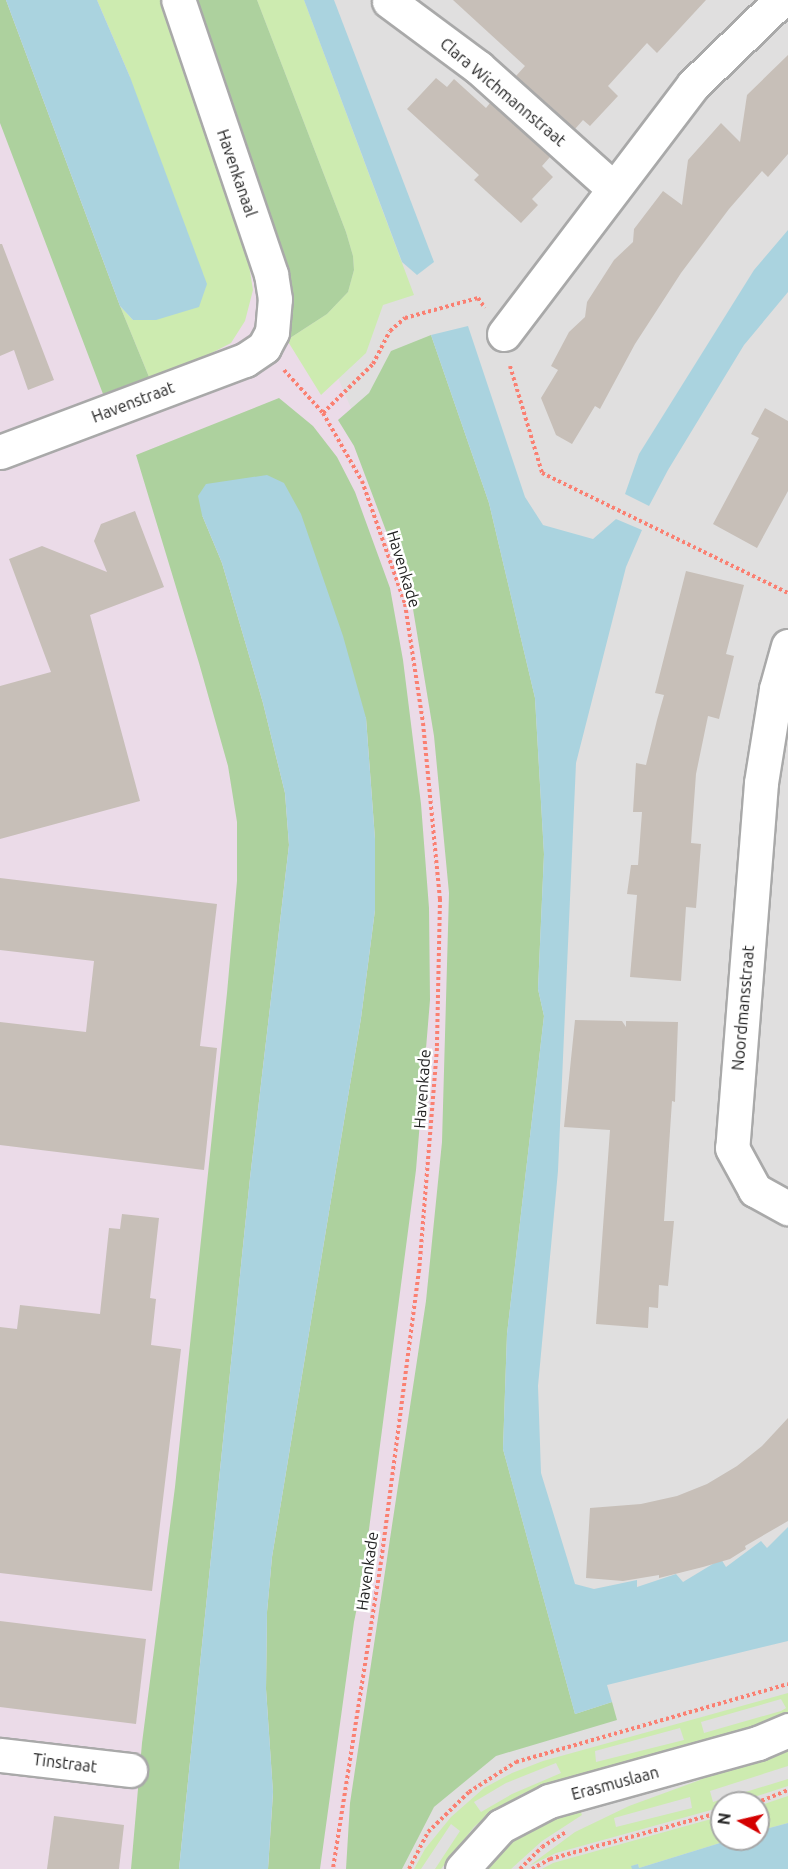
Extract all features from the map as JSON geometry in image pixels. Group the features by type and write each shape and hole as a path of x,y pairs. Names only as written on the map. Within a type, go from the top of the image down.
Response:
{"street":[{"name":"Havenkanaal","path":"178,0 271,274 275,299 272,332 264,347"},
{"path":"504,333 693,85 781,0"},
{"name":"Clara Wichmannstraat","path":"389,1 478,67 613,188"},
{"name":"Havenstraat","path":"0,452 246,360 264,347"},
{"name":"Noordmansstraat","path":"788,646 776,689 774,782 732,1148 755,1190 788,1208"},
{"name":"Erasmuslaan","path":"462,1869 501,1826 549,1801 748,1746 788,1730"},
{"name":"Tinstraat","path":"0,1755 129,1770"}],"path":[{"path":"323,413 373,364 390,331 405,318 478,298 504,333 510,369 542,473 788,593"},
{"name":"Havenkade","path":"264,347 323,413 362,480 405,604 423,723 440,899 437,1048 419,1270 381,1562 333,1869"},
{"path":"409,1869 429,1832 469,1792 516,1762 788,1684"},
{"path":"770,1797 788,1790"},
{"path":"532,1869 550,1859 710,1815"}],"shaded area":[{"path":"0,0 175,0 495,742 382,1869 0,1869"},
{"path":"200,0 788,0 788,1869 394,1869"}],"green space":[{"path":"0,0 6,0 120,306 149,377 103,394 0,123"},
{"path":"97,0 162,0 248,259 253,290 245,321 231,343 204,357 149,377 120,306 133,320 130,77"},
{"path":"195,0 257,0 346,232 353,256 354,270 348,292 327,314 287,340 292,289 285,277"},
{"path":"257,0 304,0 414,295 383,305 366,353 321,395 287,340 327,314 348,292 354,270 353,256 346,232"},
{"path":"431,335 489,503 535,698 544,854 538,989 544,1016 507,1334 503,1449 575,1714 612,1702 617,1720 496,1756 434,1807 402,1869 346,1869 350,1803 426,1301 442,1142 449,893 434,736 411,597 354,446 338,420 369,393 391,351"},
{"path":"279,398 313,426 337,457 355,492 390,588 403,660 421,804 429,908 430,1000 416,1170 362,1583 354,1622 320,1869 268,1869 273,1793 266,1689 267,1612 272,1557 361,1018 375,910 375,839 366,718 202,515 222,563 263,703 285,793 289,845 250,1178 179,1869 131,1869 142,1743 175,1487 237,881 237,822 228,766 136,455"},
{"path":"788,1693 788,1714 774,1720 522,1794 490,1813 474,1827 441,1869 435,1869 460,1831 451,1824 421,1869 414,1869 425,1849 451,1817 484,1788 512,1773 543,1761","holes":["781,1699 786,1708 781,1711 704,1733 701,1722","680,1728 684,1740 596,1762 595,1751","556,1763 561,1773 512,1794 481,1812 474,1802 506,1783"]},
{"path":"788,1750 788,1766 710,1791 710,1810 556,1853 529,1866 575,1832 629,1806 700,1780 703,1776","holes":["690,1797 692,1808 616,1827 614,1818"]},
{"path":"788,1779 788,1786 770,1792 749,1791"},
{"path":"788,1796 788,1823 770,1828 770,1802"},
{"path":"580,1810 582,1815 542,1841 511,1869 480,1869 510,1841 526,1830 544,1821"},
{"path":"710,1819 710,1846 639,1868 638,1864 632,1866 632,1869 542,1869 553,1863"}],"water":[{"path":"6,0 97,0 130,77 207,284 199,307 156,320 133,320 120,306"},
{"path":"304,0 334,0 434,262 417,275 402,262"},
{"path":"788,230 788,292 744,345 668,470 649,506 625,494 639,454 754,270"},
{"path":"468,326 525,497 543,525 593,539 616,519 642,530 626,567 576,763 558,1171 538,1386 541,1473 575,1584 594,1589 637,1580 637,1587 676,1574 683,1582 721,1559 726,1567 761,1541 767,1548 788,1527 788,1641 607,1685 612,1702 575,1714 503,1449 507,1334 544,1016 538,989 544,854 535,698 489,503 431,335"},
{"path":"267,475 284,483 301,514 343,636 366,718 375,839 375,910 361,1018 272,1557 267,1612 266,1689 273,1792 268,1869 179,1869 250,1178 289,845 285,793 263,703 222,563 202,515 198,496 206,484"},
{"path":"788,1823 788,1869 632,1869 631,1866 638,1864 639,1868 710,1846 710,1851 770,1851 770,1828"}],"building":[{"path":"453,0 706,0 657,53 647,43 608,86 618,96 590,126 583,120 575,129 516,76 525,66"},
{"path":"788,55 788,154 768,177 762,171 729,209 681,273 635,344 600,409 595,406 572,444 556,435 541,398 558,370 551,366 569,332 585,317 587,302 614,260 633,242 634,229 663,191 682,205 688,160 721,123 740,142 747,95"},
{"path":"436,78 447,87 454,79 486,108 490,103 550,157 542,166 553,177 532,199 538,205 521,223 474,180 479,175 407,109"},
{"path":"0,244 2,244 54,380 28,390 14,350 0,356"},
{"path":"765,408 788,421 788,491 757,548 713,524 759,438 751,434"},
{"path":"135,511 164,587 90,615 140,801 0,839 0,686 51,672 9,559 42,546 107,572 94,541 101,524"},
{"path":"686,571 744,585 726,654 734,656 719,719 708,716 696,774 691,843 701,844 696,908 686,907 681,981 630,977 637,895 627,894 631,865 638,865 642,812 633,812 636,763 646,765 664,695 655,693"},
{"path":"0,878 217,904 200,1046 217,1048 204,1170 0,1145 0,1022 86,1032 94,961 0,950"},
{"path":"575,1020 622,1021 626,1027 626,1021 678,1022 675,1102 672,1101 664,1221 674,1221 668,1286 659,1285 658,1308 649,1307 648,1328 596,1324 610,1130 564,1127"},
{"path":"122,1214 159,1218 150,1298 156,1299 151,1345 181,1349 152,1591 0,1573 0,1327 17,1329 20,1305 100,1314 109,1228 120,1229"},
{"path":"788,1418 788,1521 745,1546 746,1549 730,1559 703,1567 659,1578 659,1575 623,1581 586,1578 590,1508 641,1504 677,1496 707,1484 737,1466 762,1446"},
{"path":"0,1621 146,1639 136,1724 0,1707"},
{"path":"54,1816 124,1825 119,1869 47,1869"}]}
